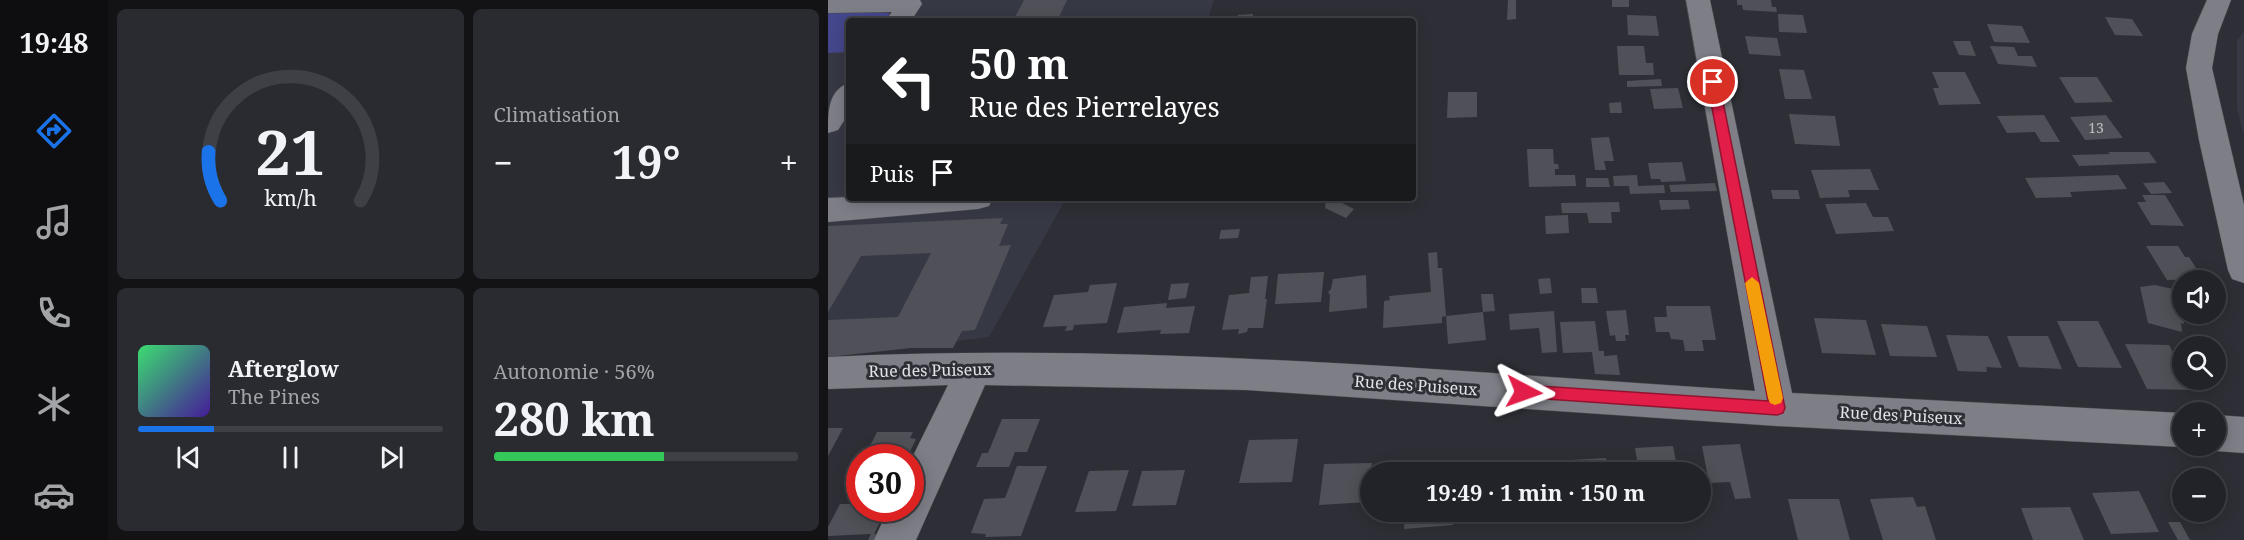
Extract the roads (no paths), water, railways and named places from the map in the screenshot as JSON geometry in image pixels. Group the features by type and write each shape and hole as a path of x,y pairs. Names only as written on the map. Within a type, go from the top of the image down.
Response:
{"street":[{"path":"1698,0 1777,408"},
{"path":"2219,0 2205,34 2199,68 2244,270"},
{"path":"828,6 910,4 900,18"},
{"path":"828,123 846,97"},
{"path":"828,210 940,201"},
{"name":"Rue des Puiseux","path":"828,373 908,369 974,369 1247,374 1777,408 2172,429"},
{"path":"924,478 974,369"},
{"path":"2226,434 2244,435"},
{"path":"895,540 903,522"}]}
